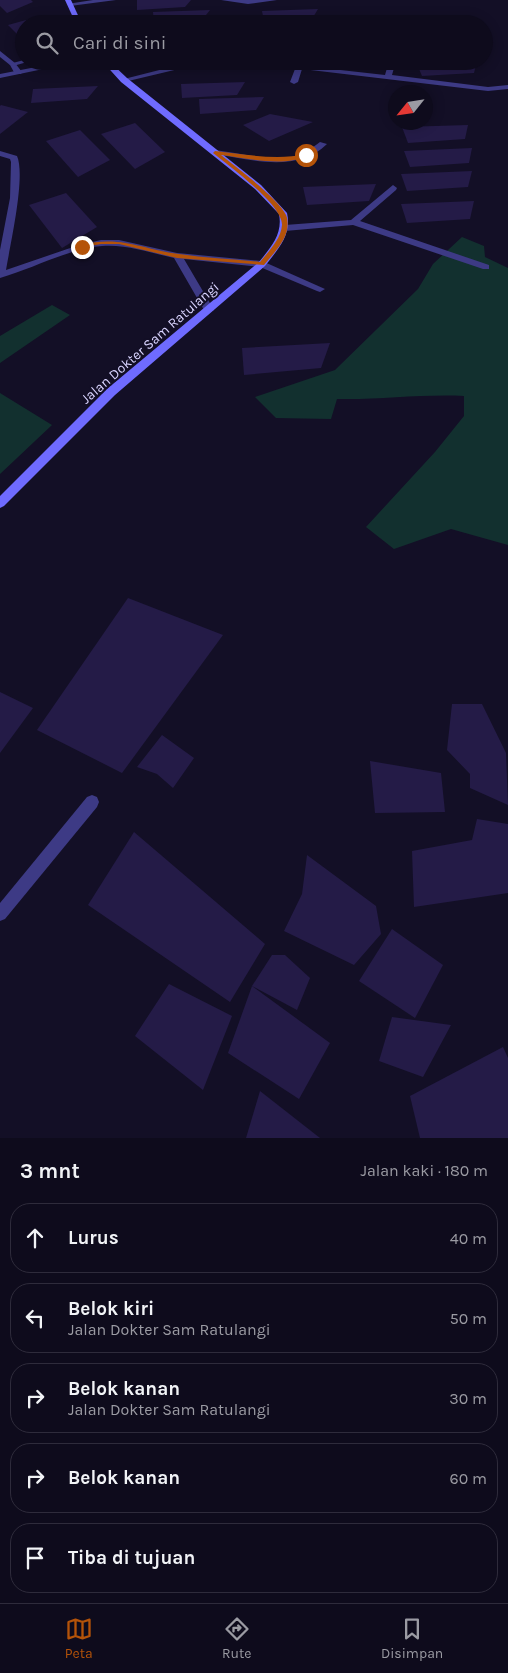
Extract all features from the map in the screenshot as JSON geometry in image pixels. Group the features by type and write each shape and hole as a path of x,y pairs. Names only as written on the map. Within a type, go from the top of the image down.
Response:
{"main road":[{"path":"69,2 75,15"},
{"path":"115,70 124,80 215,152 274,202 283,214 285,228"},
{"name":"Jalan Dokter Sam Ratulangi","path":"0,503 111,392 262,264 278,243 285,228"}],"street":[{"path":"69,2 113,0"},
{"path":"224,0 248,2 274,0"},
{"path":"0,53 15,67"},
{"path":"0,76 29,70"},
{"path":"124,80 165,70"},
{"path":"294,82 298,70"},
{"path":"326,70 506,89"},
{"path":"388,77 390,70"},
{"path":"215,152 274,159 292,159 306,155 322,144"},
{"path":"0,153 14,158 15,162 14,198 0,275"},
{"path":"354,222 393,188"},
{"path":"285,228 354,222 392,233 486,266"},
{"path":"0,275 64,252 101,242 119,243 177,256 262,264 320,288"},
{"path":"177,256 209,310"}],"lane":[{"path":"0,914 92,802"}],"green space":[{"path":"462,237 484,246 485,257 508,268 508,545 451,529 394,549 366,527 435,452 464,416 464,396 337,399 331,419 276,418 255,397 335,370 418,289 433,264"},
{"path":"52,305 70,315 0,363 0,336"},
{"path":"0,393 52,425 0,474"}],"building":[{"path":"0,0 31,0 33,2 7,13 0,6"},
{"path":"137,0 191,0 185,7 137,10"},
{"path":"318,9 314,15 263,15 262,11"},
{"path":"210,10 206,15 153,15 153,12"},
{"path":"15,23 15,32 8,25"},
{"path":"420,70 475,70 474,73 422,76"},
{"path":"245,82 237,95 182,98 181,84"},
{"path":"98,86 87,99 31,103 33,89"},
{"path":"264,97 256,110 200,114 199,99"},
{"path":"0,106 28,112 0,134"},
{"path":"270,114 313,122 269,141 243,125"},
{"path":"135,123 165,152 135,169 101,134"},
{"path":"468,125 465,139 408,143 403,130 433,130 433,126"},
{"path":"80,130 110,160 78,177 46,141"},
{"path":"472,148 469,163 410,167 404,151"},
{"path":"472,171 468,187 407,191 401,174"},
{"path":"376,184 369,201 307,205 303,187"},
{"path":"66,193 97,227 62,248 29,205"},
{"path":"474,201 470,219 407,223 401,204"},
{"path":"330,343 321,368 244,375 242,348"},
{"path":"128,598 223,635 122,773 37,730"},
{"path":"0,692 33,708 0,753"},
{"path":"452,704 482,704 506,753 508,805 470,788 470,774 447,750"},
{"path":"162,735 194,758 173,788 157,774 137,767"},
{"path":"370,761 441,773 445,812 375,813"},
{"path":"477,819 508,824 508,893 414,907 412,851 472,840"},
{"path":"134,832 265,944 230,1002 88,905"},
{"path":"307,855 376,906 381,934 354,965 284,931 302,894"},
{"path":"392,929 443,965 415,1018 359,981"},
{"path":"272,955 285,955 310,978 297,1010 252,986"},
{"path":"169,984 232,1016 203,1090 135,1036"},
{"path":"252,986 330,1043 299,1099 228,1053"},
{"path":"392,1017 451,1025 423,1077 379,1061"},
{"path":"503,1047 508,1058 508,1138 420,1138 410,1096"},
{"path":"260,1091 320,1138 246,1138"}],"route":[{"path":"82,247 101,242 119,243 177,256 262,264 278,243 284,231 283,214 274,202 258,187 215,152 274,159 292,159 306,155"}]}
